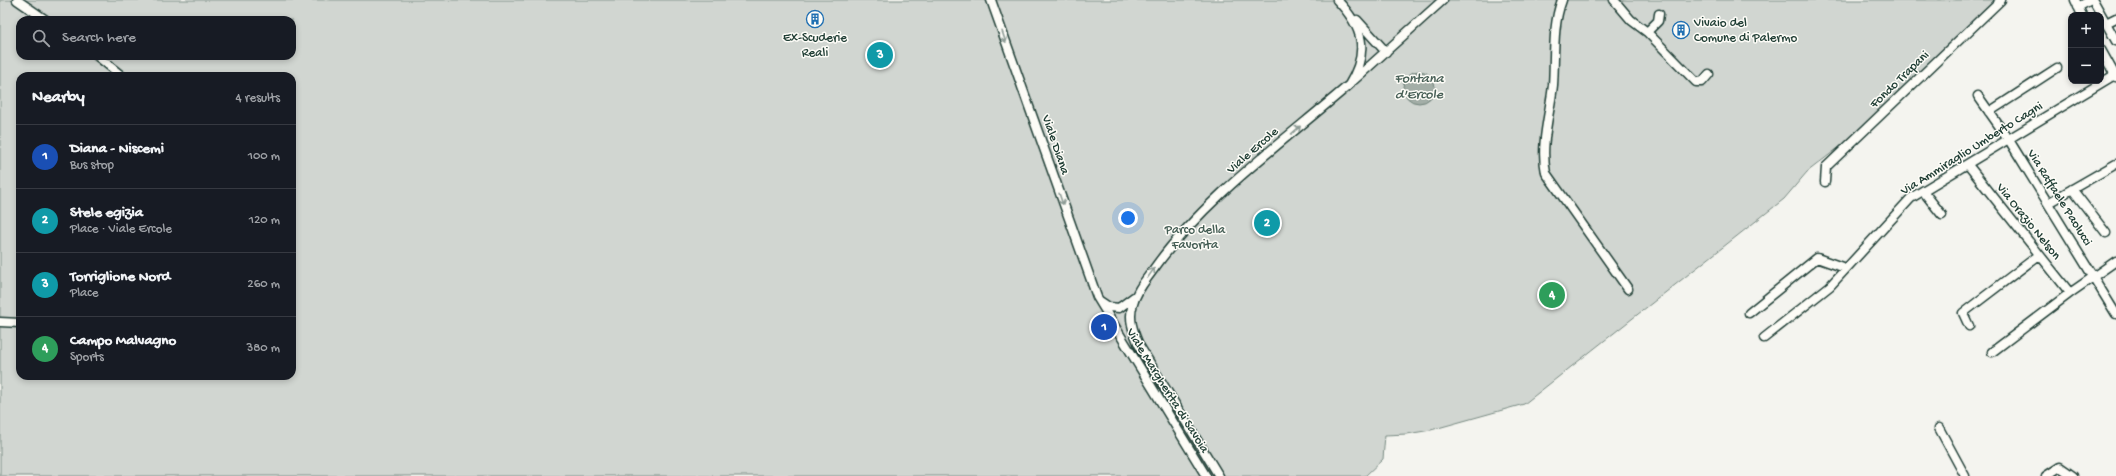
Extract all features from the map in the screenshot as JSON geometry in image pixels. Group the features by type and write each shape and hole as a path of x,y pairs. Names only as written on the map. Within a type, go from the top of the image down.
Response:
{"street":[{"path":"17,0 40,16"},
{"name":"Viale Diana","path":"991,0 1097,297"},
{"name":"Viale Ercole","path":"1131,320 1133,304 1138,293 1184,230 1234,183 1349,85 1359,66 1361,53 1358,26 1350,13 1337,0"},
{"path":"1349,85 1443,0"},
{"path":"1562,0 1557,12 1552,86 1543,155 1546,173 1628,289"},
{"path":"1614,0 1631,20 1647,32 1696,82 1702,82 1709,74"},
{"name":"Fondo Trapani","path":"1825,182 1826,167 2001,0"},
{"path":"2076,4 2092,0 2116,41"},
{"path":"1350,13 1386,52"},
{"path":"1647,32 1658,21 1659,14"},
{"path":"2106,23 2116,18"},
{"path":"2104,55 2116,76"},
{"path":"103,60 117,72"},
{"path":"1989,112 2057,68"},
{"name":"Via Ammiraglio Umberto Cagni","path":"1764,338 1830,286 1845,268 1912,198 2116,76"},
{"name":"Via Raffaele Paolucci","path":"1978,96 2009,140 2116,314"},
{"path":"2048,203 2116,164"},
{"name":"Via Orazio Nelson","path":"1968,165 2070,293"},
{"path":"2072,189 2106,233"},
{"path":"1924,191 1942,215"},
{"path":"1969,326 1963,313 2039,255"},
{"path":"1749,313 1817,258 1845,268"},
{"path":"1992,352 2070,293 2116,261"},
{"path":"1097,297 1104,305 1119,308 1138,293"},
{"name":"Viale Margherita di Savoia","path":"1097,297 1206,476"},
{"name":"Viale Margherita di Savoia","path":"1131,320 1135,335 1142,351 1219,476"},
{"path":"0,322 16,323"},
{"path":"1939,428 1965,476"},
{"path":"2046,476 2060,467 2073,476"}],"green space":[{"name":"Parco della Favorita","path":"0,0 1994,0 1851,138 1807,172 1784,199 1524,404 1431,430 1407,434 1385,435 1383,459 1365,476 0,476"}],"water":[{"name":"Fontana d'Ercole","path":"1416,71 1422,71 1432,78 1435,87 1434,93 1428,100 1422,103 1416,103 1406,96 1403,90 1403,84 1410,74"}],"place":[{"name":"Ex-Scuderie Reali","path":"815,19"},
{"name":"Vivaio del Comune di Palermo","path":"1681,30"},
{"name":"Torriglione Nord","path":"880,55"},
{"name":"Stele egizia","path":"1267,223"},
{"name":"Campo Malvagno","path":"1552,295"},
{"name":"Diana - Niscemi","path":"1104,327"}]}
